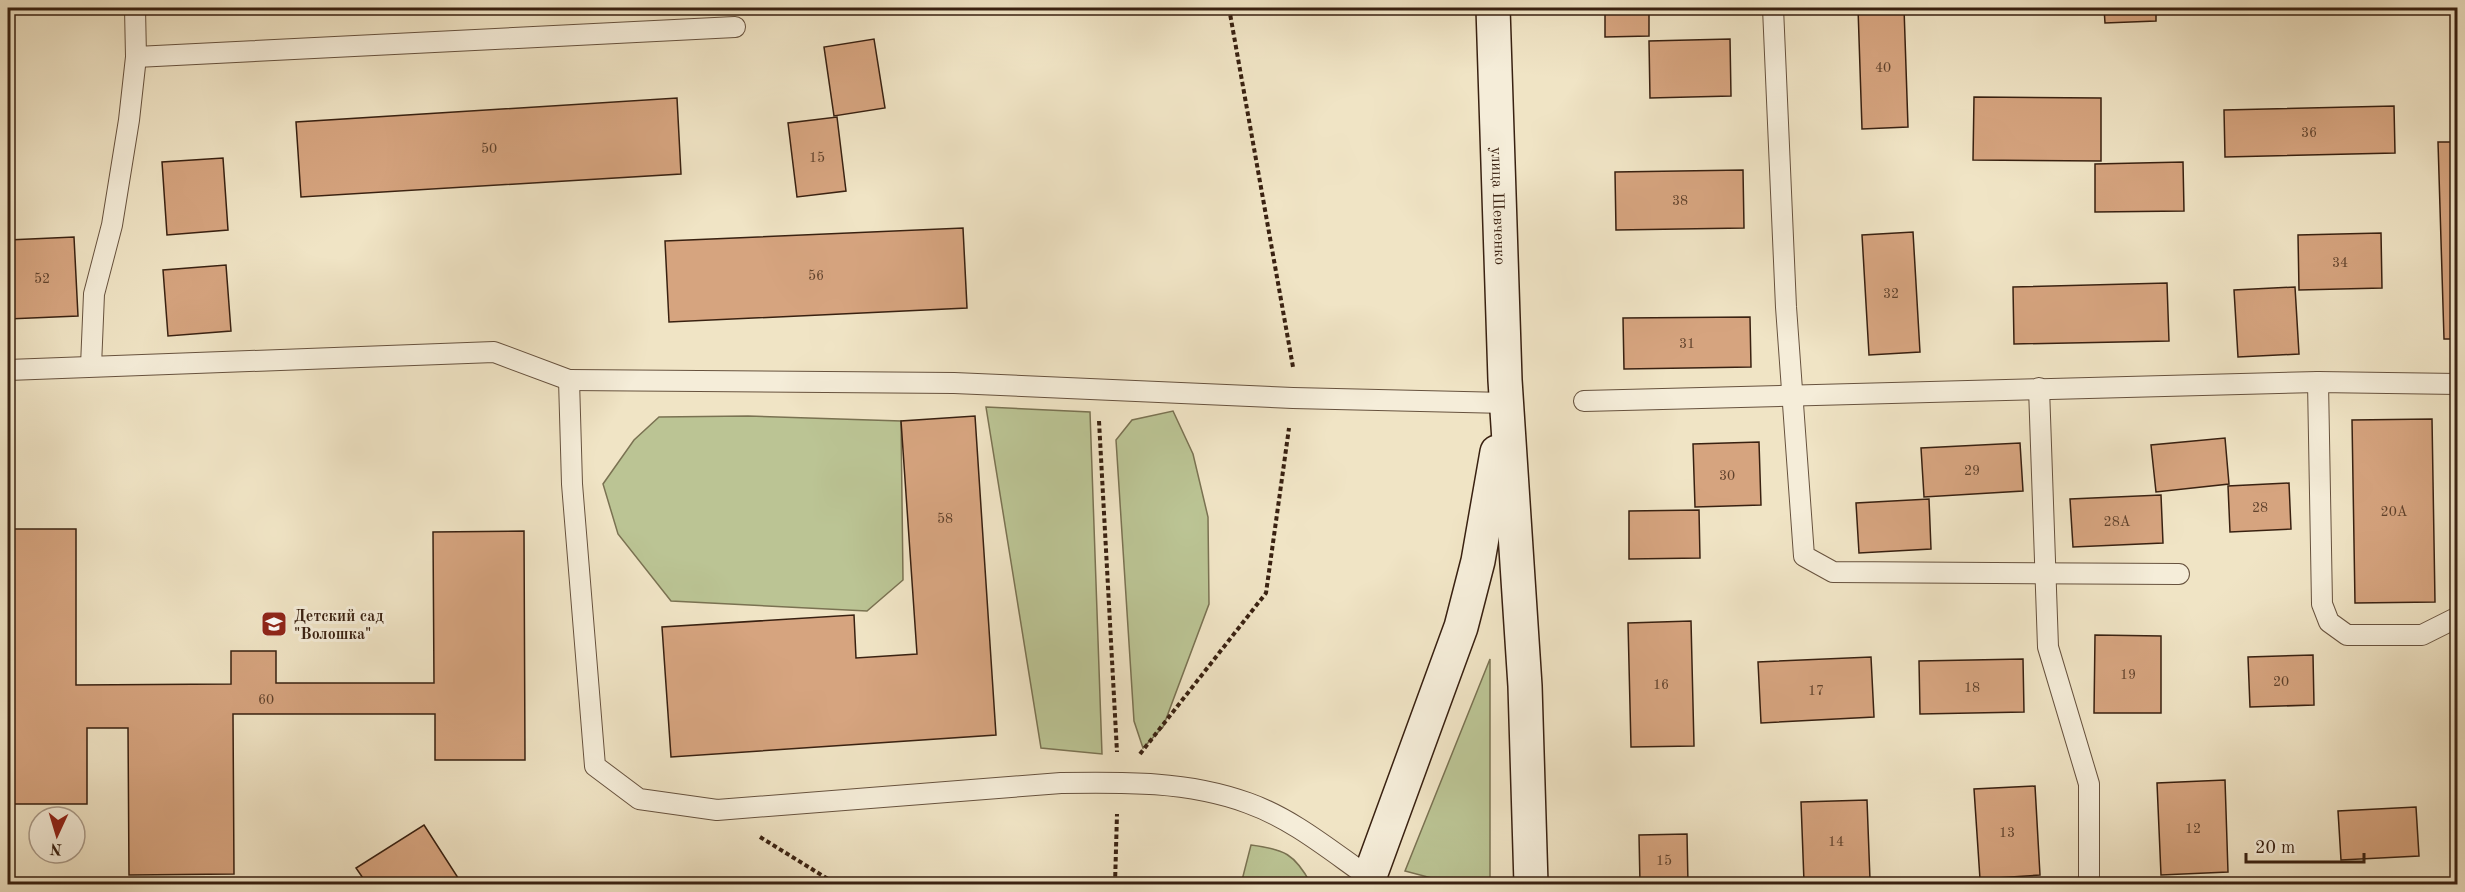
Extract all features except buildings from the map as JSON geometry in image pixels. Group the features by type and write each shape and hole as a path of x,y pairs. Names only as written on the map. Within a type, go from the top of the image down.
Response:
{"street":[{"name":"улица Шевченко","path":"1493,8 1506,403"},
{"path":"1368,881 1461,627 1478,561 1506,403"},
{"path":"1506,403 1525,686 1531,885"}],"lane":[{"path":"91,366 94,294 112,225 136,57 135,8"},
{"path":"1773,8 1791,395 1804,556 1833,572 2179,574"},
{"path":"136,57 735,27"},
{"path":"8,370 494,352 569,380 954,383 1293,398 1506,403"},
{"path":"569,380 572,484 595,766 639,799 717,810 1061,783 1118,782 1184,786 1249,803 1299,829 1368,881"},
{"path":"1584,401 2318,382 2457,384"},
{"path":"2318,382 2322,604 2329,622 2347,635 2422,635 2457,617"},
{"path":"2039,388 2048,647 2089,784 2089,885"}],"path":[{"path":"1118,782 1266,593 1293,398 1293,360 1229,8"},
{"path":"1098,390 1118,782 1115,885"},
{"path":"717,810 836,885"}],"green space":[{"path":"986,407 1090,412 1102,754 1041,748"},
{"path":"1173,411 1193,454 1208,517 1209,604 1163,727 1143,748 1134,721 1116,440 1132,420"},
{"path":"748,416 901,421 903,580 867,611 671,601 618,534 603,484 634,440 659,417"},
{"path":"1490,659 1490,884 1454,884 1405,871"},
{"path":"1251,845 1280,851 1287,855 1300,866 1311,884 1241,884"}],"place":[{"name":"Детский сад \"Волошка\"","path":"274,624"}]}
